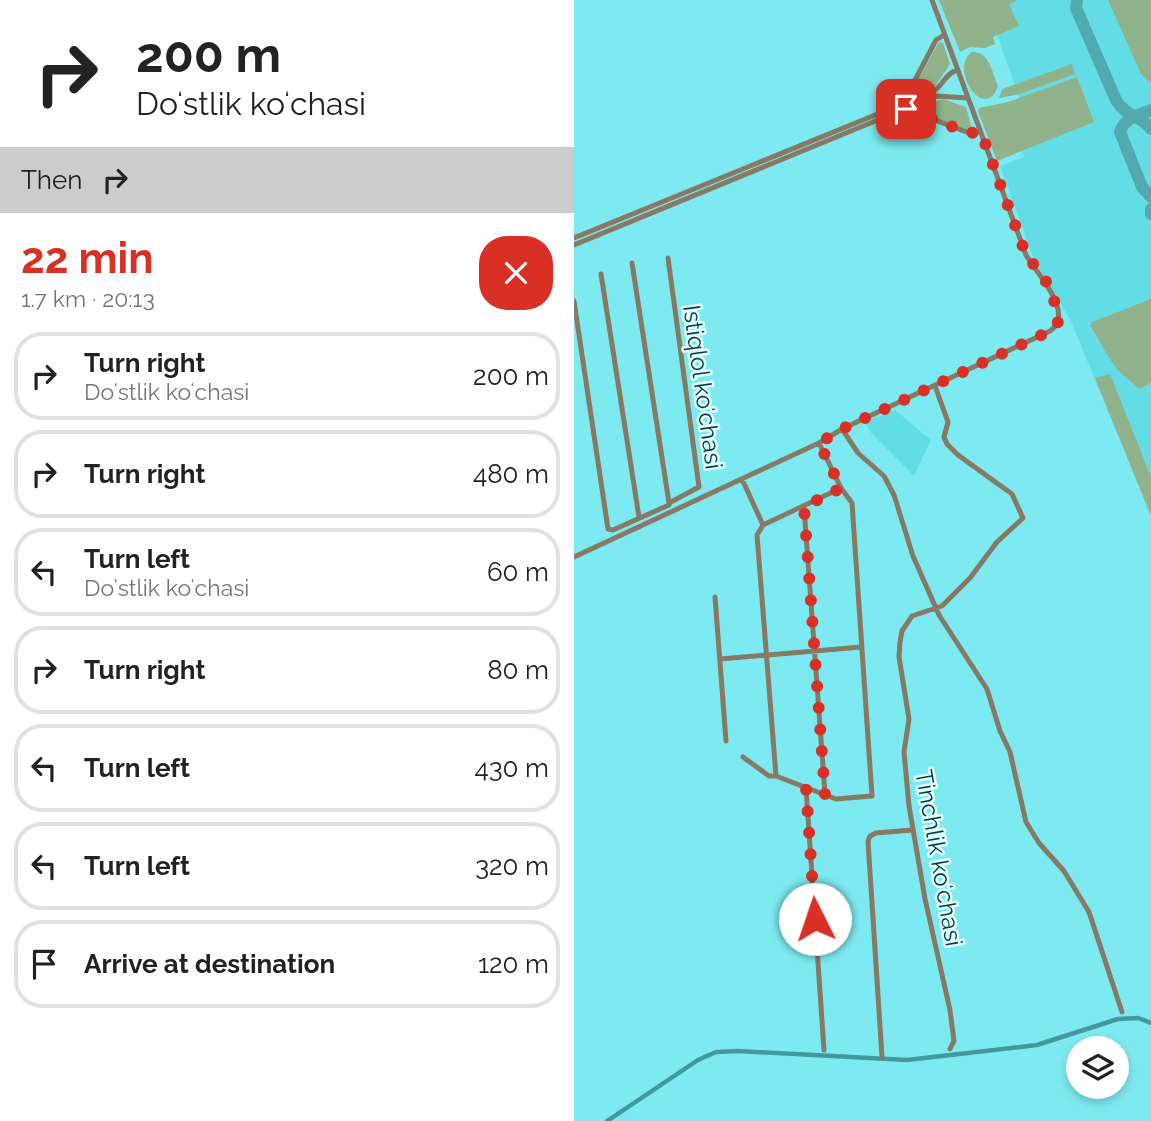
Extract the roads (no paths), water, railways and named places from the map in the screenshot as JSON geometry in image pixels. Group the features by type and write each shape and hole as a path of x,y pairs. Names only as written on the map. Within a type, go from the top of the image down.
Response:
{"street":[{"path":"574,557 1050,331 1058,322 1059,314 1050,290 1026,255 932,0"},
{"path":"905,106 936,40 944,35"},
{"path":"574,245 905,106 940,87 948,75 957,70"},
{"path":"574,238 905,106 936,96 968,98"},
{"path":"905,106 969,133 981,132"},
{"name":"Istiqlol koʻchasi","path":"574,301 608,529 613,530 699,487 668,258"},
{"name":"Istiqlol koʻchasi","path":"632,263 671,511"},
{"path":"601,274 639,517"},
{"path":"935,386 948,422 944,437 947,444 958,456 1012,494 1023,518 990,550 942,606 936,608"},
{"path":"842,429 858,453 876,467 890,486 913,556 936,608 949,634 987,689 1016,772 1026,822 1039,843 1064,871 1089,912 1122,1012"},
{"path":"743,757 769,776 776,776 836,799 873,795 852,503 841,488 819,443"},
{"path":"742,479 763,525"},
{"path":"776,776 757,535 763,525 841,488"},
{"path":"804,507 825,794"},
{"path":"715,597 726,741"},
{"name":"Tinchlik koʻchasi","path":"936,608 912,616 902,631 899,657 909,719 904,752 912,831 950,1010 954,1041 950,1049"},
{"path":"720,659 861,647"},
{"path":"806,788 824,1050"},
{"path":"882,1057 867,841 872,834 912,831"}],"waterway":[{"path":"607,1121 698,1060 716,1052 907,1060 1037,1045 1118,1019 1138,1018 1151,1023"}]}
